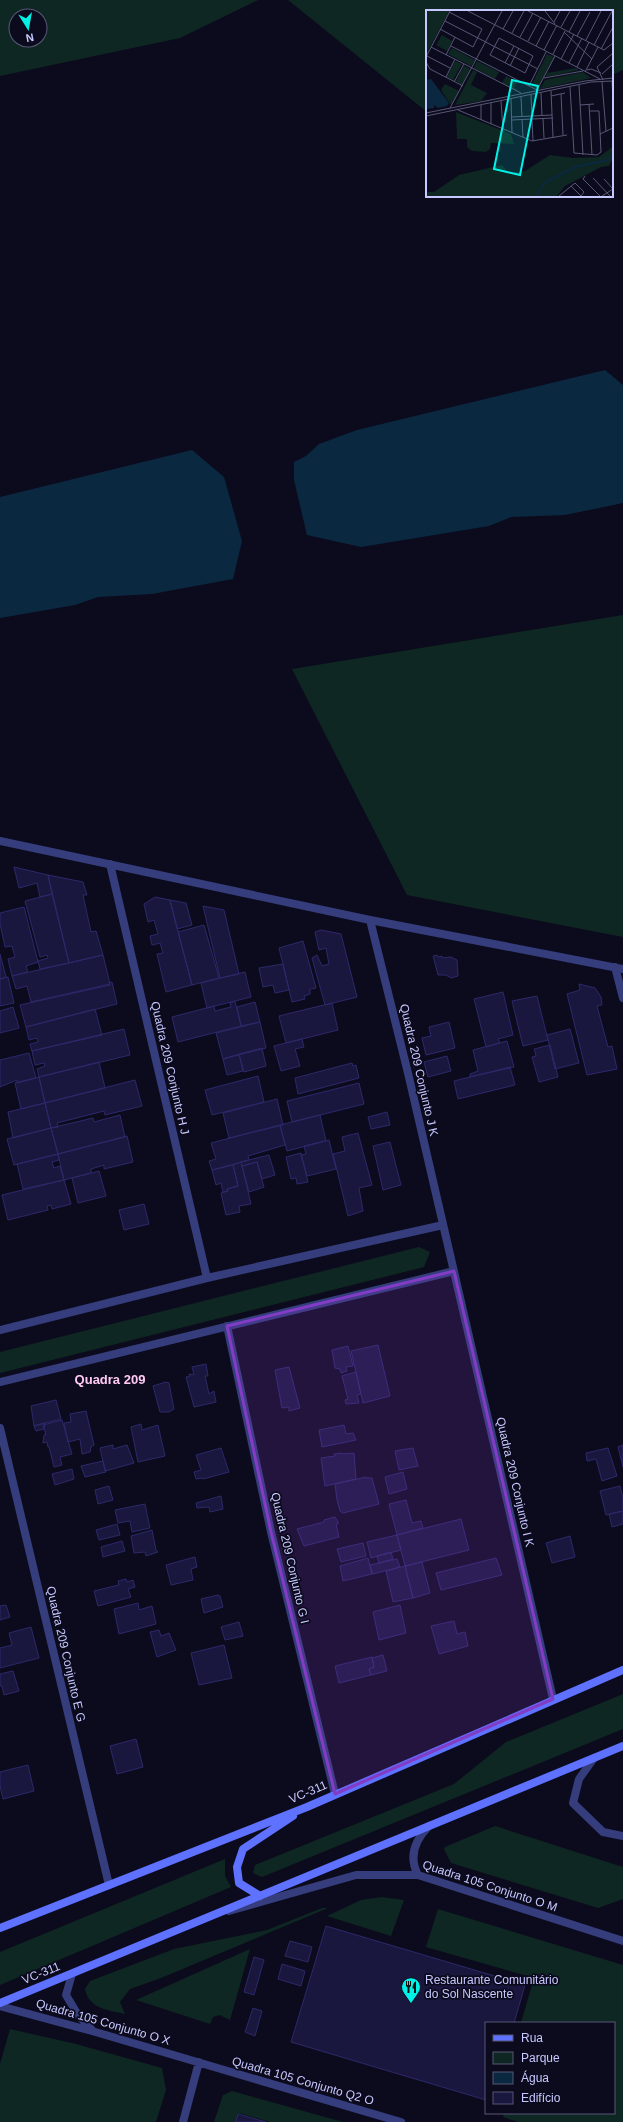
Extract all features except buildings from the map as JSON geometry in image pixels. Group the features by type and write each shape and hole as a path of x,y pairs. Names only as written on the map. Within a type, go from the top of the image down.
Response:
{"main road":[{"name":"VC-311","path":"0,1928 307,1807 623,1670"},
{"name":"VC-311","path":"0,2003 623,1746"},
{"path":"260,1896 239,1883 237,1867 243,1850 307,1807"}],"street":[{"path":"0,841 370,920 619,968 623,998"},
{"name":"Quadra 209 Conjunto H J","path":"110,864 207,1278"},
{"name":"Quadra 209 Conjunto J K","path":"370,920 408,1073 454,1271"},
{"path":"0,1330 207,1278 443,1225"},
{"path":"0,1382 454,1271"},
{"name":"Quadra 209 Conjunto I K","path":"454,1271 554,1699"},
{"name":"Quadra 209 Conjunto G I","path":"226,1326 271,1532 335,1794"},
{"name":"Quadra 209 Conjunto E G","path":"0,1428 109,1885"},
{"path":"594,1758 579,1779 573,1803 603,1832 623,1836"},
{"path":"418,1875 414,1868 412,1852 420,1835 429,1826"},
{"name":"Quadra 105 Conjunto O M","path":"208,1917 356,1875 418,1875 623,1941"},
{"path":"72,1974 66,1995 89,2030"},
{"name":"Quadra 105 Conjunto O X","path":"0,2006 199,2062"},
{"path":"183,2122 199,2062"},
{"name":"Quadra 105 Conjunto Q2 O","path":"199,2062 400,2122"}],"highlighted area":[{"path":"454,1271 553,1699 335,1794 271,1532 227,1326"}],"green space":[{"path":"0,0 258,0 180,38 0,76"},
{"path":"288,0 623,0 623,70 613,75 613,10 426,10 426,111"},
{"path":"623,615 623,937 407,895 292,669"},
{"path":"419,1247 430,1252 424,1267 0,1373 0,1352"},
{"path":"623,1694 623,1729 262,1877 253,1873 255,1865 454,1784 506,1742"},
{"path":"495,1826 623,1867 623,1899 598,1908 451,1863 444,1849 445,1847"},
{"path":"225,1859 225,1876 231,1887 0,1985 0,1952"},
{"path":"382,1897 404,1900 391,1936 327,1916 361,1900"},
{"path":"322,1908 328,1908 161,1978 130,1989 120,2002 125,2014 100,2008 87,1996 85,1989 90,1981 174,1949 267,1930"},
{"path":"438,1909 623,1965 623,2122 518,2122 503,2117 504,2114 615,2114 615,2022 521,2022 534,1978 426,1947"},
{"path":"250,1949 230,2020 220,2015 213,2017 210,2024 136,2000"},
{"path":"10,2029 76,2044 162,2068 166,2090 156,2122 0,2122 0,2064"},
{"path":"232,2091 343,2122 270,2122 239,2113 236,2122 214,2122 223,2095"}],"water":[{"path":"605,370 623,385 623,503 565,515 511,517 489,526 361,547 307,535 294,480 294,462 306,456 319,444 357,430"},
{"path":"192,450 224,477 242,541 233,579 152,594 98,597 75,605 0,618 0,497"}],"place":[{"name":"Restaurante Comunitário do Sol Nascente","path":"411,2004"}],"district":[{"name":"Quadra 209","path":"110,1379"}]}
